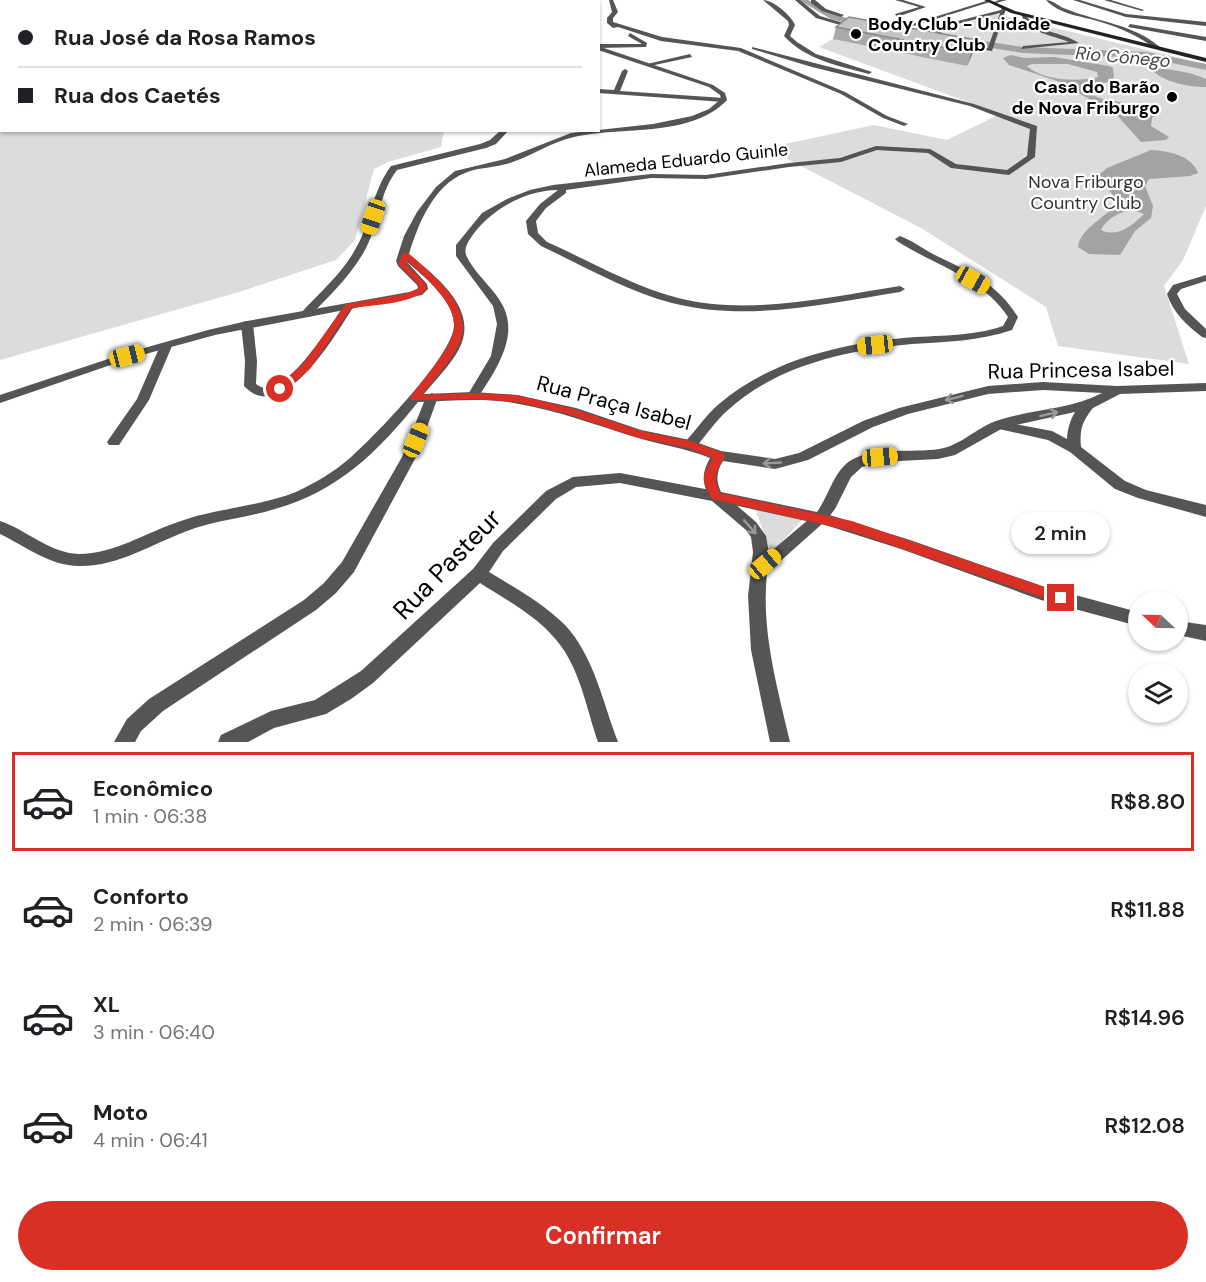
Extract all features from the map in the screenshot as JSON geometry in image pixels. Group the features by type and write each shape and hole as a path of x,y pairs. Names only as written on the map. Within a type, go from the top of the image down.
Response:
{"main road":[{"path":"991,1 1004,10 1024,16 1206,59"},
{"path":"991,1 1020,13 1156,47"}],"street":[{"path":"610,23 610,18 615,12 611,0"},
{"name":"Alameda Eduardo Guinle","path":"561,188 651,176 706,177 841,160 876,148 930,151 954,166 1009,173 1031,157 1034,128 952,100 951,96 820,57 807,51 787,36 792,24 790,21 765,0"},
{"path":"797,0 827,21 864,29"},
{"path":"813,0 825,10 841,15"},
{"path":"897,0 924,8 897,15"},
{"path":"905,36 897,32 991,1 1005,0"},
{"path":"1047,0 1062,9 1102,20 1171,35 1206,39"},
{"path":"1075,0 1126,15 1206,24"},
{"path":"1106,0 1142,10 1206,18"},
{"path":"936,34 948,25 1004,10"},
{"path":"954,45 988,51 1004,10"},
{"path":"1023,48 1076,43 1034,29 1028,25 1024,16"},
{"path":"1102,20 1136,34 1156,47"},
{"path":"610,23 661,39 738,45 843,93 885,117 904,124"},
{"path":"600,47 644,46 634,37 610,23"},
{"path":"600,48 711,86 723,94 724,100 717,109 691,120 600,132"},
{"path":"754,48 814,66 952,100"},
{"path":"650,64 690,56"},
{"path":"616,93 625,71"},
{"path":"600,91 724,100"},
{"path":"305,315 356,258 386,182 394,168 483,146 493,142 504,132"},
{"path":"0,399 127,356 247,324 418,293 423,289 422,284 402,264 410,235 422,212 454,175 508,161 533,148 573,135 597,132"},
{"path":"473,396 497,356 503,324 498,306 461,256 460,245 486,213 503,204 550,188 563,190 543,206 531,221 533,234 544,244 641,288 690,303 725,308 769,307 900,289"},
{"path":"690,445 726,405 784,370 824,354 856,347 979,336 1008,328 1013,317 1007,303 992,290 914,249 900,239"},
{"path":"0,527 61,557 79,560 103,556 186,525 301,495 339,475 374,445 454,347 460,326 455,307 433,280 405,255"},
{"path":"1206,278 1177,287 1172,294 1175,304 1184,316 1206,335"},
{"path":"247,324 251,361 250,386 256,392 267,393 280,389 306,366 349,306"},
{"path":"114,442 143,400 166,346"},
{"name":"Rua Princesa Isabel","path":"719,456 776,464 803,457 868,424 904,411 988,390 1043,386 1117,390 1206,387"},
{"path":"1075,449 1073,433 1080,411 1117,390"},
{"name":"Rua Praça Isabel","path":"414,398 473,396 517,399 545,404 639,434 690,445 719,456"},
{"path":"124,742 134,725 156,705 310,605 330,588 348,567 409,457 432,398"},
{"path":"759,570 820,518 830,505 844,474 857,463 880,457 938,454 955,450 999,425 1089,405"},
{"path":"999,425 1039,432 1063,441 1120,485 1143,494 1206,511"},
{"path":"719,456 709,474 709,483 716,496 746,521 758,536 760,552 756,596 760,650 780,742"},
{"name":"Rua Pasteur","path":"228,742 271,720 319,708 367,677 420,630 478,573 498,547 543,502 573,482 620,478 820,518 905,544 1041,593 1128,616"},
{"path":"478,573 549,621 567,640 582,670 608,742"},
{"path":"1188,630 1206,633"}],"green space":[{"name":"Nova Friburgo Country Club","path":"996,14 1206,64 1206,206 1183,260 1164,286 1189,364 1058,346 1046,307 921,228 766,148 874,125 947,140 1000,114 819,47 844,32 937,32"},
{"path":"0,132 444,132 441,147 388,162 374,169 355,240 336,260 239,292 0,360"},
{"path":"755,508 802,520 771,554"}],"shaded area":[{"path":"1011,55 1024,58 1054,57 1109,66 1113,68 1114,78 1108,82 1087,86 1086,92 1102,99 1153,108 1160,113 1152,118 1151,126 1169,137 1166,140 1141,142 1114,112 1080,94 1078,88 1009,65 1003,58","holes":["1068,64 1097,72 1098,77 1081,80 1061,79 1042,75 1027,66"]},
{"path":"1150,68 1199,76 1206,79 1206,87 1176,83 1161,77"},
{"path":"1151,150 1179,155 1191,162 1198,173 1190,176 1149,179 1145,186 1153,206 1151,218 1135,231 1120,255 1089,254 1078,247 1080,240 1089,228 1118,202 1102,181 1100,174 1107,168","holes":["1133,210 1144,214 1118,232 1101,230 1110,219 1124,212"]}],"building":[{"path":"849,17 977,40 971,53 836,27"}],"waterway":[{"name":"Rio Cônego","path":"803,0 834,17 869,26"},
{"name":"Rio Cônego","path":"950,39 1023,50 1147,55 1206,67"}],"place":[{"name":"Body Club - Unidade Country Club","path":"856,34"},
{"name":"Casa do Barão de Nova Friburgo","path":"1172,97"}],"route":[{"path":"280,389 293,380 306,366 324,344 349,306 412,296 423,289 422,284 402,264 401,261 405,255 433,280 455,307 460,326 454,347 414,398 473,396 517,399 545,404 639,434 703,449 719,456 709,474 709,483 716,496 852,526 1061,598"}]}
